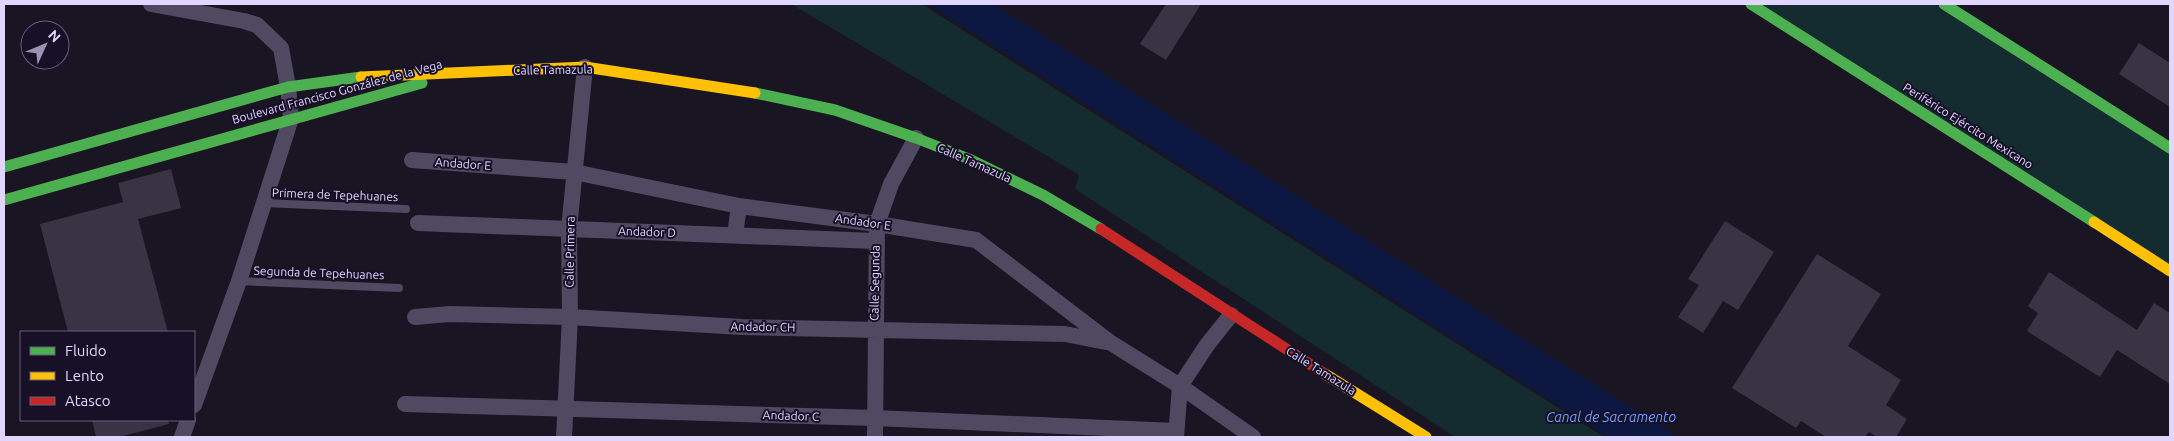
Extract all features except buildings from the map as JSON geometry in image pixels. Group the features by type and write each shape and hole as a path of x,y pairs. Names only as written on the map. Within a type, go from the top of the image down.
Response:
{"main road":[{"name":"Periférico Ejército Mexicano","path":"1751,4 2170,270"},
{"path":"1944,4 2170,148"},
{"name":"Calle Tamazula","path":"459,72 584,67 761,94 835,110 916,138 969,159 1043,195 1108,233 1231,315 1426,437"},
{"name":"Boulevard Francisco González de la Vega","path":"4,167 288,87 371,76 459,72"},
{"name":"Boulevard Francisco González de la Vega","path":"4,200 67,174 291,118 459,72"},
{"path":"59,151 67,174"}],"street":[{"path":"151,4 257,25 281,48 288,87 291,118 239,281 195,402"},
{"name":"Calle Primera","path":"564,437 570,317 569,229 584,67"},
{"name":"Calle Segunda","path":"875,437 874,328 875,241 877,224 891,184 916,138"},
{"name":"Andador E","path":"412,160 574,172 738,206 877,224 976,240 1111,343 1180,386 1253,437"},
{"path":"736,236 738,206"},
{"name":"Andador D","path":"418,223 875,241"},
{"name":"Andador CH","path":"415,317 450,314 570,317 742,327 874,328 1064,334 1111,343"},
{"path":"1176,434 1180,386 1207,345 1231,315"},
{"name":"Andador C","path":"405,404 875,418 1176,434"},
{"path":"182,437 188,421"}],"lane":[{"name":"Primera de Tepehuanes","path":"263,203 406,209"},
{"name":"Segunda de Tepehuanes","path":"239,281 399,288"}],"green space":[{"path":"791,4 922,4 1604,437 1455,437 1075,189 1079,175"},
{"path":"1761,4 1936,4 2170,151 2170,265"}],"water":[{"name":"Canal de Sacramento","path":"929,4 993,4 1678,437 1608,437"}],"traffic: fast":[{"path":"1751,4 2094,222"},
{"path":"1944,4 2170,148"},
{"path":"4,167 288,87 361,77"},
{"path":"4,200 422,83"},
{"path":"755,93 835,110 916,138 969,159 1043,195 1101,229"}],"traffic: slow":[{"path":"361,77 585,67 755,93"},
{"path":"2094,222 2170,271"},
{"path":"1325,374 1426,437"}],"traffic: jam":[{"path":"1101,229 1325,374"}]}
